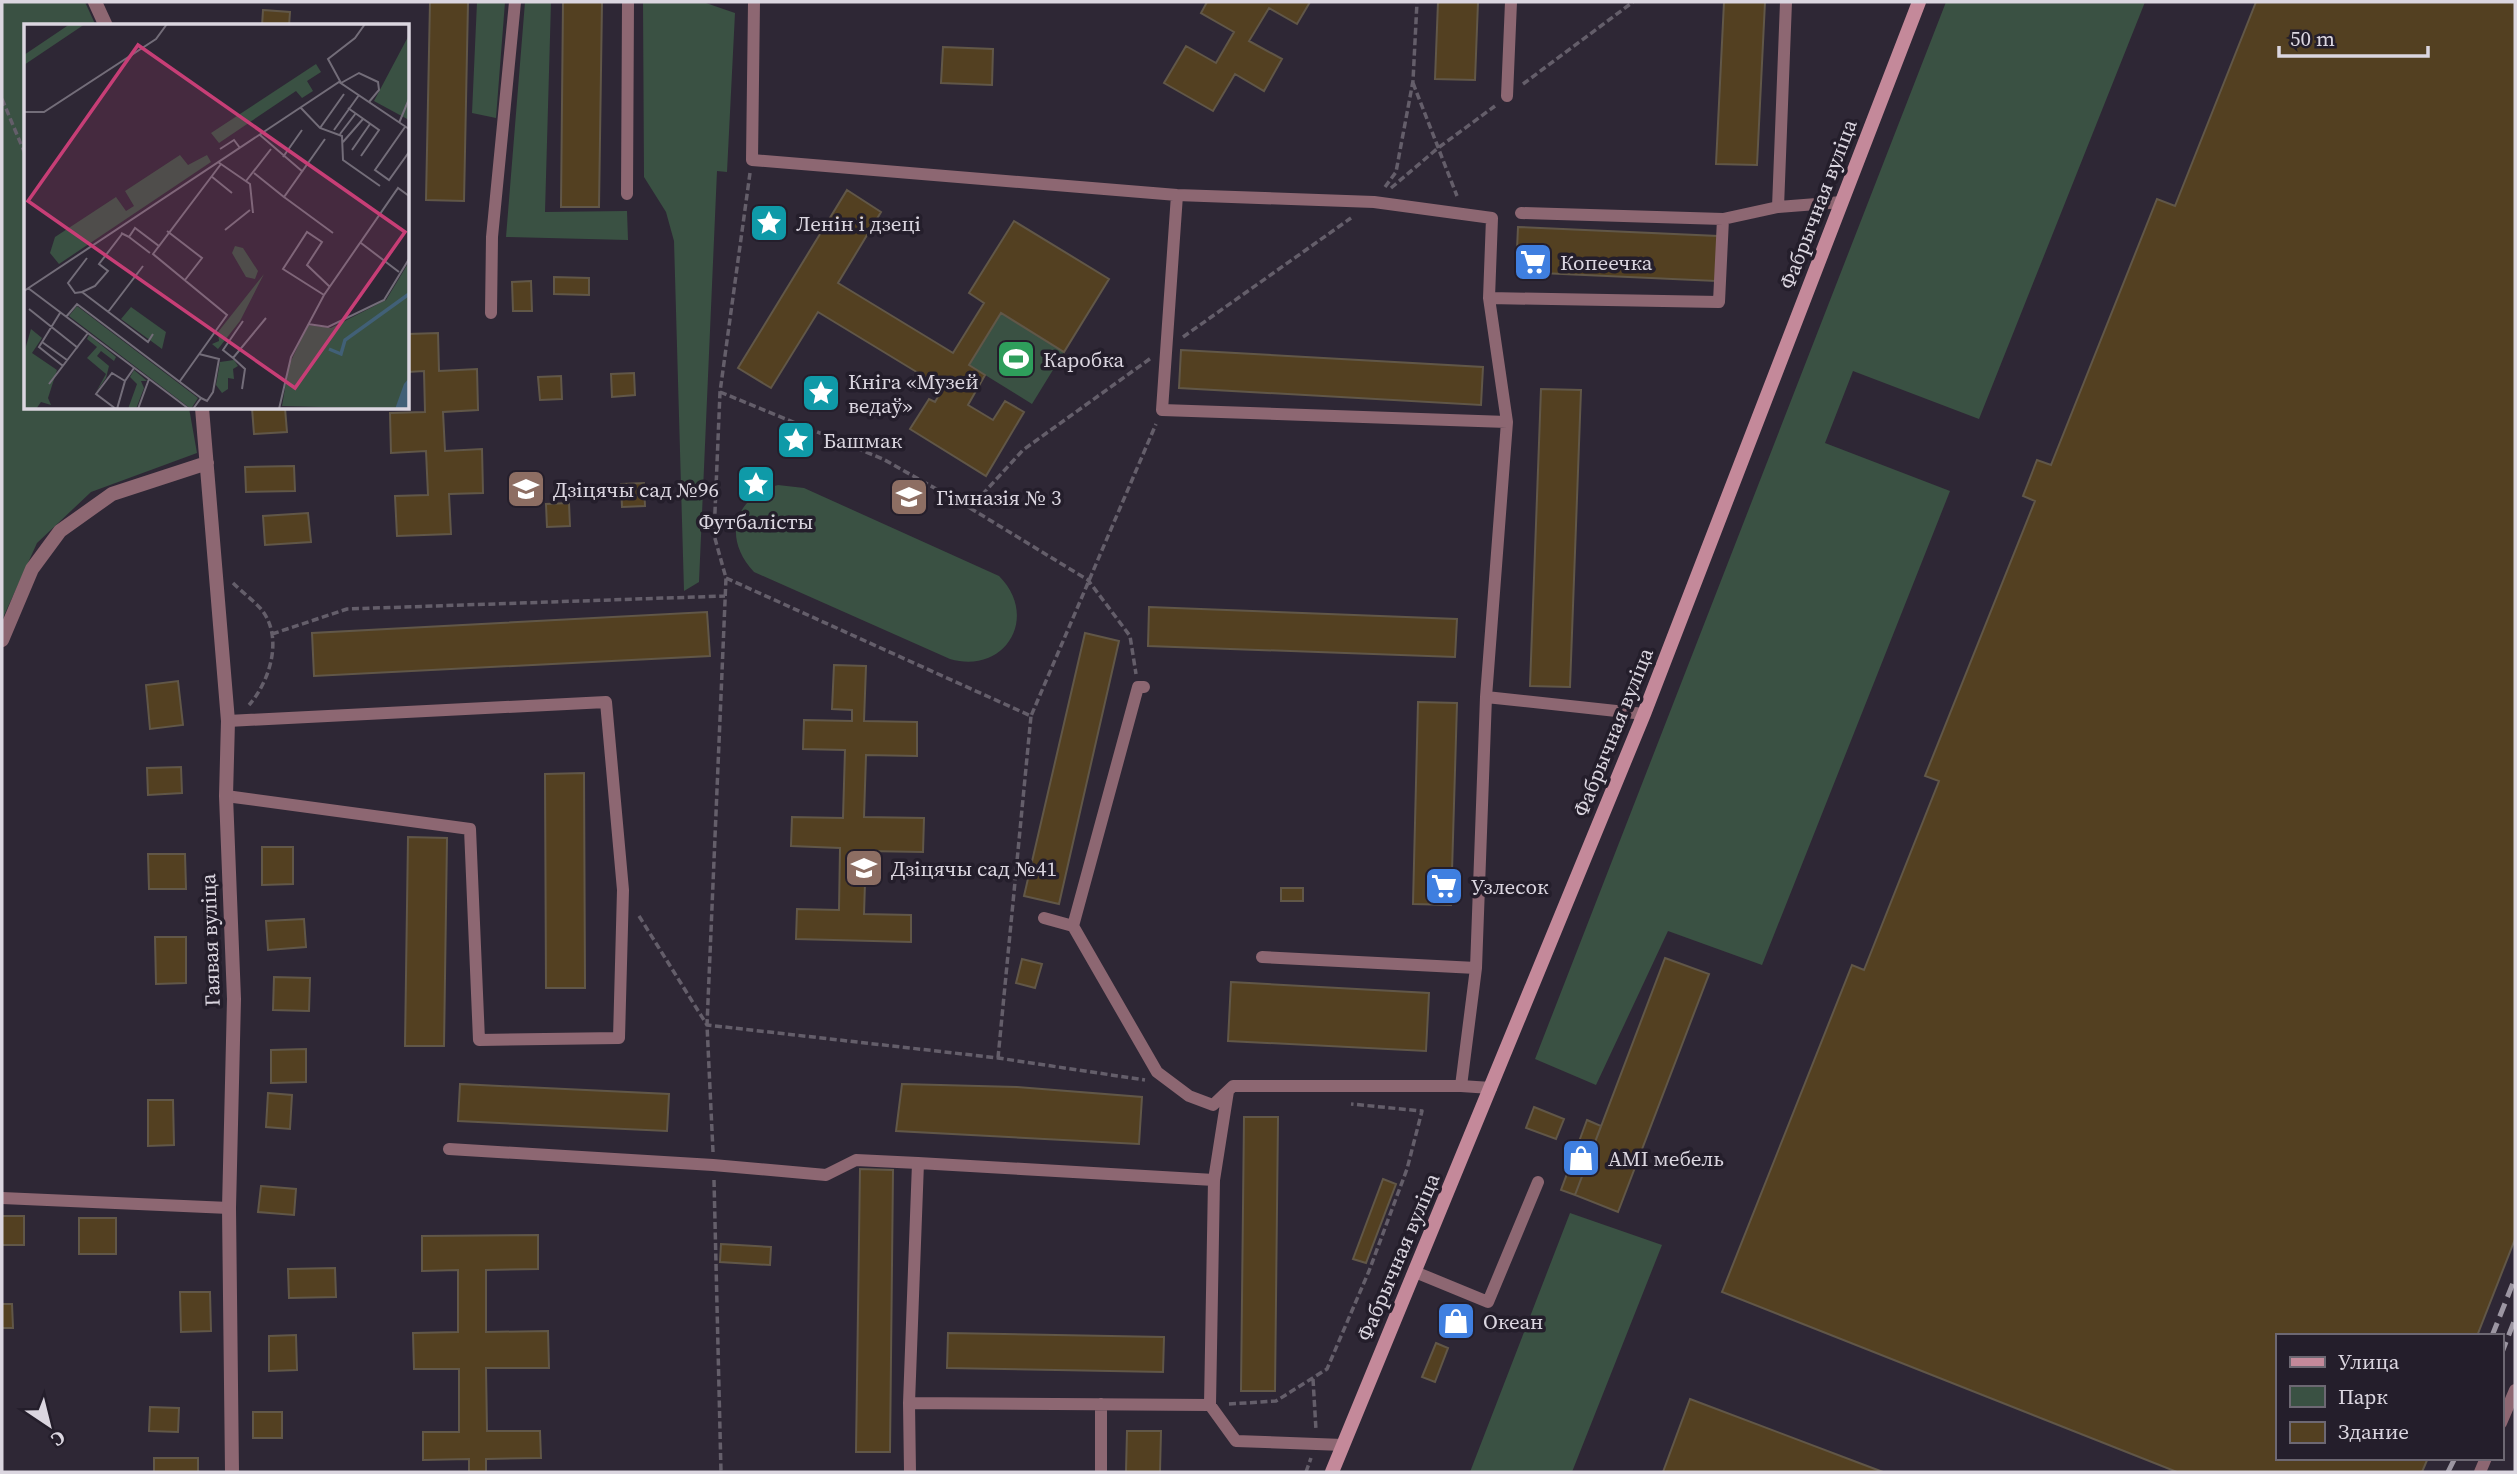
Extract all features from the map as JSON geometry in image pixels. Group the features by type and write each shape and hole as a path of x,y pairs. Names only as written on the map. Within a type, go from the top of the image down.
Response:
{"main road":[{"name":"Фабрычная вуліца","path":"1332,1472 1644,714 1919,2"}],"street":[{"path":"94,2 105,24"},
{"name":"Гаявая вуліца","path":"202,410 228,721 226,796 234,999 229,1208 232,1472"},
{"path":"2,640 32,569 60,531 112,494 207,463"}],"lane":[{"path":"491,313 492,237 515,2"},
{"path":"628,2 628,194"},
{"path":"754,2 752,160 1177,195 1374,202 1492,218 1489,298 1507,422 1486,697 1476,968 1461,1086"},
{"path":"1507,96 1511,2"},
{"path":"1777,207 1786,2"},
{"path":"1177,195 1162,410 1507,422"},
{"path":"1521,213 1723,219 1777,207 1842,202"},
{"path":"1489,298 1719,302 1723,219"},
{"path":"1073,926 1141,687"},
{"path":"1486,697 1644,714"},
{"path":"226,796 470,830 479,1040 619,1038 623,890 606,702 228,721"},
{"path":"1044,918 1073,926 1157,1072 1189,1096 1213,1105 1233,1086 1491,1088"},
{"path":"1262,957 1476,968"},
{"path":"1227,1091 1214,1180 1210,1405 1236,1441 1343,1445"},
{"path":"449,1149 713,1165 826,1175 856,1160 1214,1180"},
{"path":"910,1472 909,1403 918,1163"},
{"path":"1415,1272 1488,1302 1538,1182"},
{"path":"2,1198 229,1208"},
{"path":"2503,1418 2515,1390"},
{"path":"909,1403 1210,1405"},
{"path":"1101,1404 1101,1472"}],"path":[{"path":"1374,202 1396,172 1413,81 1417,2"},
{"path":"1413,81 1465,214"},
{"path":"2,99 24,151"},
{"path":"721,1472 707,1025 726,578 714,535 720,392 752,160"},
{"path":"998,1058 1031,716 1162,410"},
{"path":"970,508 1088,580 1130,636 1141,687"},
{"path":"216,567 262,611 272,634 271,668 251,703 228,721"},
{"path":"726,578 1031,716"},
{"path":"272,634 347,609 725,596"},
{"path":"623,890 707,1025"},
{"path":"707,1025 998,1058 1173,1084"},
{"path":"1210,1405 1276,1401 1327,1368 1407,1169 1422,1111 1339,1102"},
{"path":"1306,1472 1317,1444 1313,1377"}],"green space":[{"path":"2,2 85,2 95,24 24,24 24,410 189,410 197,453 91,492 37,543 2,620"},
{"path":"477,2 505,2 496,118 472,113"},
{"path":"525,2 551,2 545,212 627,211 628,240 506,237"},
{"path":"643,2 703,2 735,13 727,172 717,171 699,582 684,591 674,241 666,212 644,177"},
{"path":"1946,2 2145,2 1979,419 1853,371 1825,443 1950,491 1762,965 1668,931 1596,1085 1535,1059"},
{"name":"Каробка","path":"1001,313 1064,352 1032,404 969,365"},
{"path":"778,485 804,488 999,576 1011,592 1016,609 1016,624 1011,639 1000,651 987,659 970,662 950,659 754,572 738,546 738,520 751,499"},
{"path":"1570,1213 1662,1245 1572,1472 1470,1472"}],"building":[{"path":"430,2 468,2 464,201 426,200"},
{"path":"563,2 602,2 599,207 561,207"},
{"path":"1207,2 1310,2 1297,24 1269,8 1249,41 1282,59 1264,91 1235,74 1213,111 1164,83 1186,46 1216,63 1234,32 1201,13"},
{"path":"1438,2 1478,2 1475,80 1435,79"},
{"path":"1724,2 1765,2 1757,165 1716,164"},
{"path":"2256,2 2515,2 2515,1239 2478,1334 2276,1334 2276,1460 2427,1460 2422,1472 2177,1472 1722,1292 1852,965 1864,970 1939,781 1925,776 2035,501 2023,496 2037,460 2051,465 2157,199 2175,206"},
{"path":"263,10 290,12 289,24 262,24"},
{"path":"943,47 993,49 992,85 941,83"},
{"path":"847,190 881,212 838,283 953,353 984,303 969,293 1014,221 1109,279 1064,352 1001,313 969,365 985,375 968,405 993,420 1005,401 1024,412 986,476 910,429 929,399 935,402 943,388 818,312 771,388 738,368"},
{"path":"1518,227 1718,236 1716,281 1516,272"},
{"path":"554,277 589,278 589,295 554,294"},
{"path":"531,281 532,311 513,311 512,282"},
{"path":"438,333 439,371 477,369 478,410 443,412 445,451 482,449 483,493 449,494 451,534 397,536 395,496 428,495 426,451 391,453 390,413 425,412 424,371 410,372 410,334"},
{"path":"1181,350 1483,367 1481,405 1179,388"},
{"path":"634,373 635,395 612,397 611,374"},
{"path":"561,376 562,399 540,400 538,377"},
{"path":"1541,389 1581,390 1570,687 1530,686"},
{"path":"252,410 285,410 287,432 254,434"},
{"path":"294,466 295,491 246,492 245,467"},
{"path":"644,483 645,506 622,507 621,484"},
{"path":"569,503 570,526 547,527 546,504"},
{"path":"308,513 311,542 265,545 263,516"},
{"path":"1149,607 1457,619 1455,657 1148,646"},
{"path":"707,612 710,656 314,676 312,633"},
{"path":"1085,633 1119,641 1059,904 1024,896"},
{"path":"834,665 866,666 864,721 917,722 917,756 866,755 864,817 924,818 923,852 866,851 864,914 911,915 911,942 796,939 797,909 839,910 840,848 791,846 792,817 843,818 845,750 803,749 804,720 852,721 852,710 832,709"},
{"path":"178,681 183,725 150,729 146,685"},
{"path":"1418,702 1457,703 1451,905 1413,904"},
{"path":"181,767 182,793 148,795 147,768"},
{"path":"584,773 585,988 546,988 545,774"},
{"path":"408,837 447,838 444,1046 405,1046"},
{"path":"262,847 293,847 293,884 262,885"},
{"path":"148,854 185,854 186,889 149,889"},
{"path":"1281,888 1303,888 1303,901 1281,901"},
{"path":"304,919 306,947 268,950 266,921"},
{"path":"155,937 186,937 186,983 156,984"},
{"path":"1665,958 1709,974 1618,1212 1575,1195"},
{"path":"1022,959 1042,964 1035,988 1016,983"},
{"path":"274,977 310,978 309,1011 273,1010"},
{"path":"1231,982 1429,993 1426,1051 1228,1041"},
{"path":"306,1049 306,1082 271,1083 271,1050"},
{"path":"460,1084 669,1094 667,1131 458,1121"},
{"path":"902,1084 1017,1087 1142,1097 1139,1144 896,1131"},
{"path":"268,1093 292,1095 290,1129 266,1127"},
{"path":"148,1100 173,1100 174,1145 148,1146"},
{"path":"1534,1107 1564,1119 1556,1139 1526,1128"},
{"path":"1244,1117 1278,1117 1275,1391 1241,1391"},
{"name":"AMI мебель","path":"1587,1120 1601,1126 1575,1195 1561,1190"},
{"path":"860,1169 893,1170 890,1452 856,1452"},
{"path":"1383,1179 1396,1184 1366,1263 1353,1259"},
{"path":"261,1186 296,1189 294,1215 258,1212"},
{"path":"2,1216 24,1216 24,1245 2,1245"},
{"path":"79,1218 116,1218 116,1254 79,1254"},
{"path":"538,1235 538,1269 486,1270 486,1332 548,1331 549,1368 486,1368 487,1431 540,1431 541,1458 486,1459 486,1472 469,1472 469,1459 423,1460 423,1432 459,1432 459,1369 414,1369 413,1333 458,1332 458,1270 422,1271 422,1236"},
{"path":"721,1244 771,1247 770,1265 720,1262"},
{"path":"335,1268 336,1297 289,1298 288,1269"},
{"path":"180,1292 210,1292 211,1331 181,1332"},
{"path":"2,1304 12,1304 13,1328 2,1328"},
{"name":"Океан","path":"1446,1307 1472,1319 1466,1334 1439,1322"},
{"path":"948,1333 1164,1337 1163,1372 947,1368"},
{"path":"296,1335 297,1370 269,1371 269,1336"},
{"path":"1436,1343 1448,1348 1435,1382 1422,1377"},
{"path":"1690,1399 1883,1472 1663,1472"},
{"path":"150,1407 179,1408 178,1432 149,1431"},
{"path":"253,1412 282,1412 282,1438 253,1438"},
{"path":"1127,1431 1161,1431 1160,1472 1126,1472"},
{"path":"154,1458 198,1458 198,1472 154,1472"}],"railway":[{"path":"2493,1334 2515,1278"},
{"path":"2503,1350 2515,1319"},
{"path":"2448,1472 2454,1460"}],"place":[{"name":"Ленін і дзеці","path":"769,223"},
{"name":"Копеечка","path":"1533,262"},
{"name":"Каробка","path":"1016,359"},
{"name":"Кніга «Музей ведаў»","path":"821,393"},
{"name":"Башмак","path":"796,440"},
{"name":"Футбалісты","path":"756,484"},
{"name":"Дзіцячы сад №96","path":"526,489"},
{"name":"Гімназія № 3","path":"909,497"},
{"name":"Дзіцячы сад №41","path":"864,868"},
{"name":"Узлесок","path":"1444,886"},
{"name":"AMI мебель","path":"1581,1158"},
{"name":"Океан","path":"1456,1321"}]}
